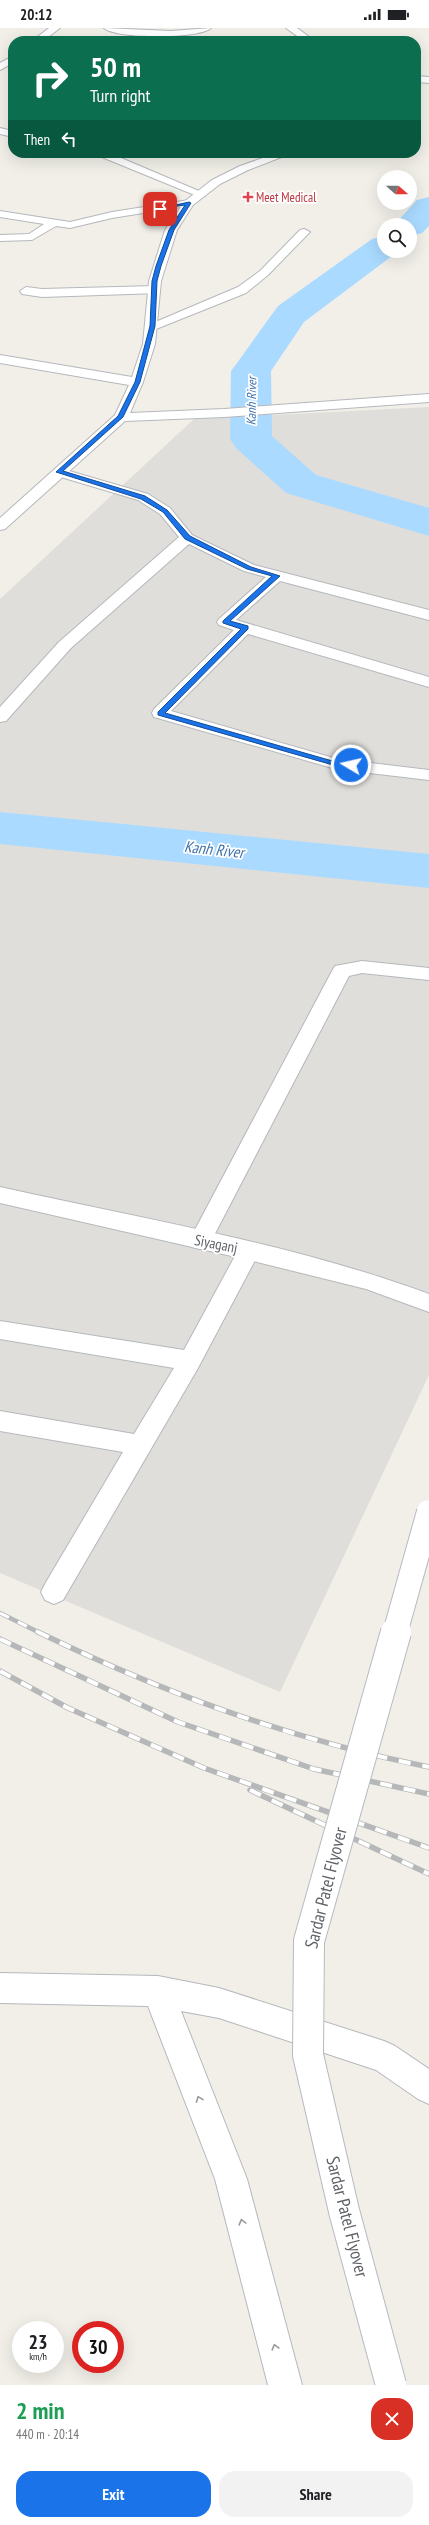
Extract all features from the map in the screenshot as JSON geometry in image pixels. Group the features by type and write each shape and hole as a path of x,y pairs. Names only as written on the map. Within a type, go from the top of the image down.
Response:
{"street":[{"path":"44,36 55,28"},
{"path":"109,28 136,32 186,32 206,28"},
{"path":"291,28 303,36"},
{"path":"132,36 136,32"},
{"path":"0,67 8,61"},
{"path":"113,158 201,194"},
{"path":"122,161 126,158"},
{"path":"2,522 121,417 137,382 152,326 159,266 171,230 189,203 216,182 244,168 273,158"},
{"path":"0,214 70,225 112,215 189,203"},
{"path":"0,238 32,238 55,222"},
{"path":"152,326 242,290 264,273 304,232"},
{"path":"26,290 42,293 155,290"},
{"path":"0,359 137,382"},
{"path":"121,417 224,413 427,398"},
{"path":"59,472 143,497 165,511 187,538 249,568 429,615"},
{"path":"0,716 65,645 187,538"},
{"path":"276,576 225,622 429,682"},
{"path":"245,628 160,714 336,764 429,774"},
{"path":"200,1241 342,971 362,966 429,974"},
{"name":"Siyaganj","path":"0,1195 249,1251 369,1281 429,1303"},
{"path":"54,1592 190,1361 249,1251"},
{"path":"0,1330 190,1361"},
{"path":"0,1420 140,1445"},
{"name":"Sardar Patel Flyover","path":"391,2385 344,2211 308,2055 310,1941 429,1512"},
{"path":"0,1988 158,1991 219,2003 384,2057 429,2088"},
{"path":"158,1991 230,2179 285,2385"}],"shaded area":[{"path":"429,407 429,1375 280,1692 0,1573 0,599 194,419"}],"waterway":[{"name":"Kanh River","path":"417,219 429,207"},
{"name":"Kanh River","path":"377,251 291,314 251,371 251,439 301,484 383,507 429,523"},
{"name":"Kanh River","path":"0,828 429,871"}],"railway":[{"path":"0,1613 38,1632"},
{"path":"38,1632 133,1675 278,1729 378,1756 429,1767"},
{"path":"0,1639 178,1722 314,1769 429,1794"},
{"path":"0,1671 68,1708 204,1768 429,1848"},
{"path":"250,1790 429,1874"}],"place":[{"name":"Meet Medical","path":"248,197"}],"route":[{"path":"160,209 189,203 171,230 159,266 155,281 152,326 149,344 137,382 121,417 59,472 143,497 165,511 187,538 249,568 276,576 225,622 245,628 160,714 336,764 351,765"}]}
